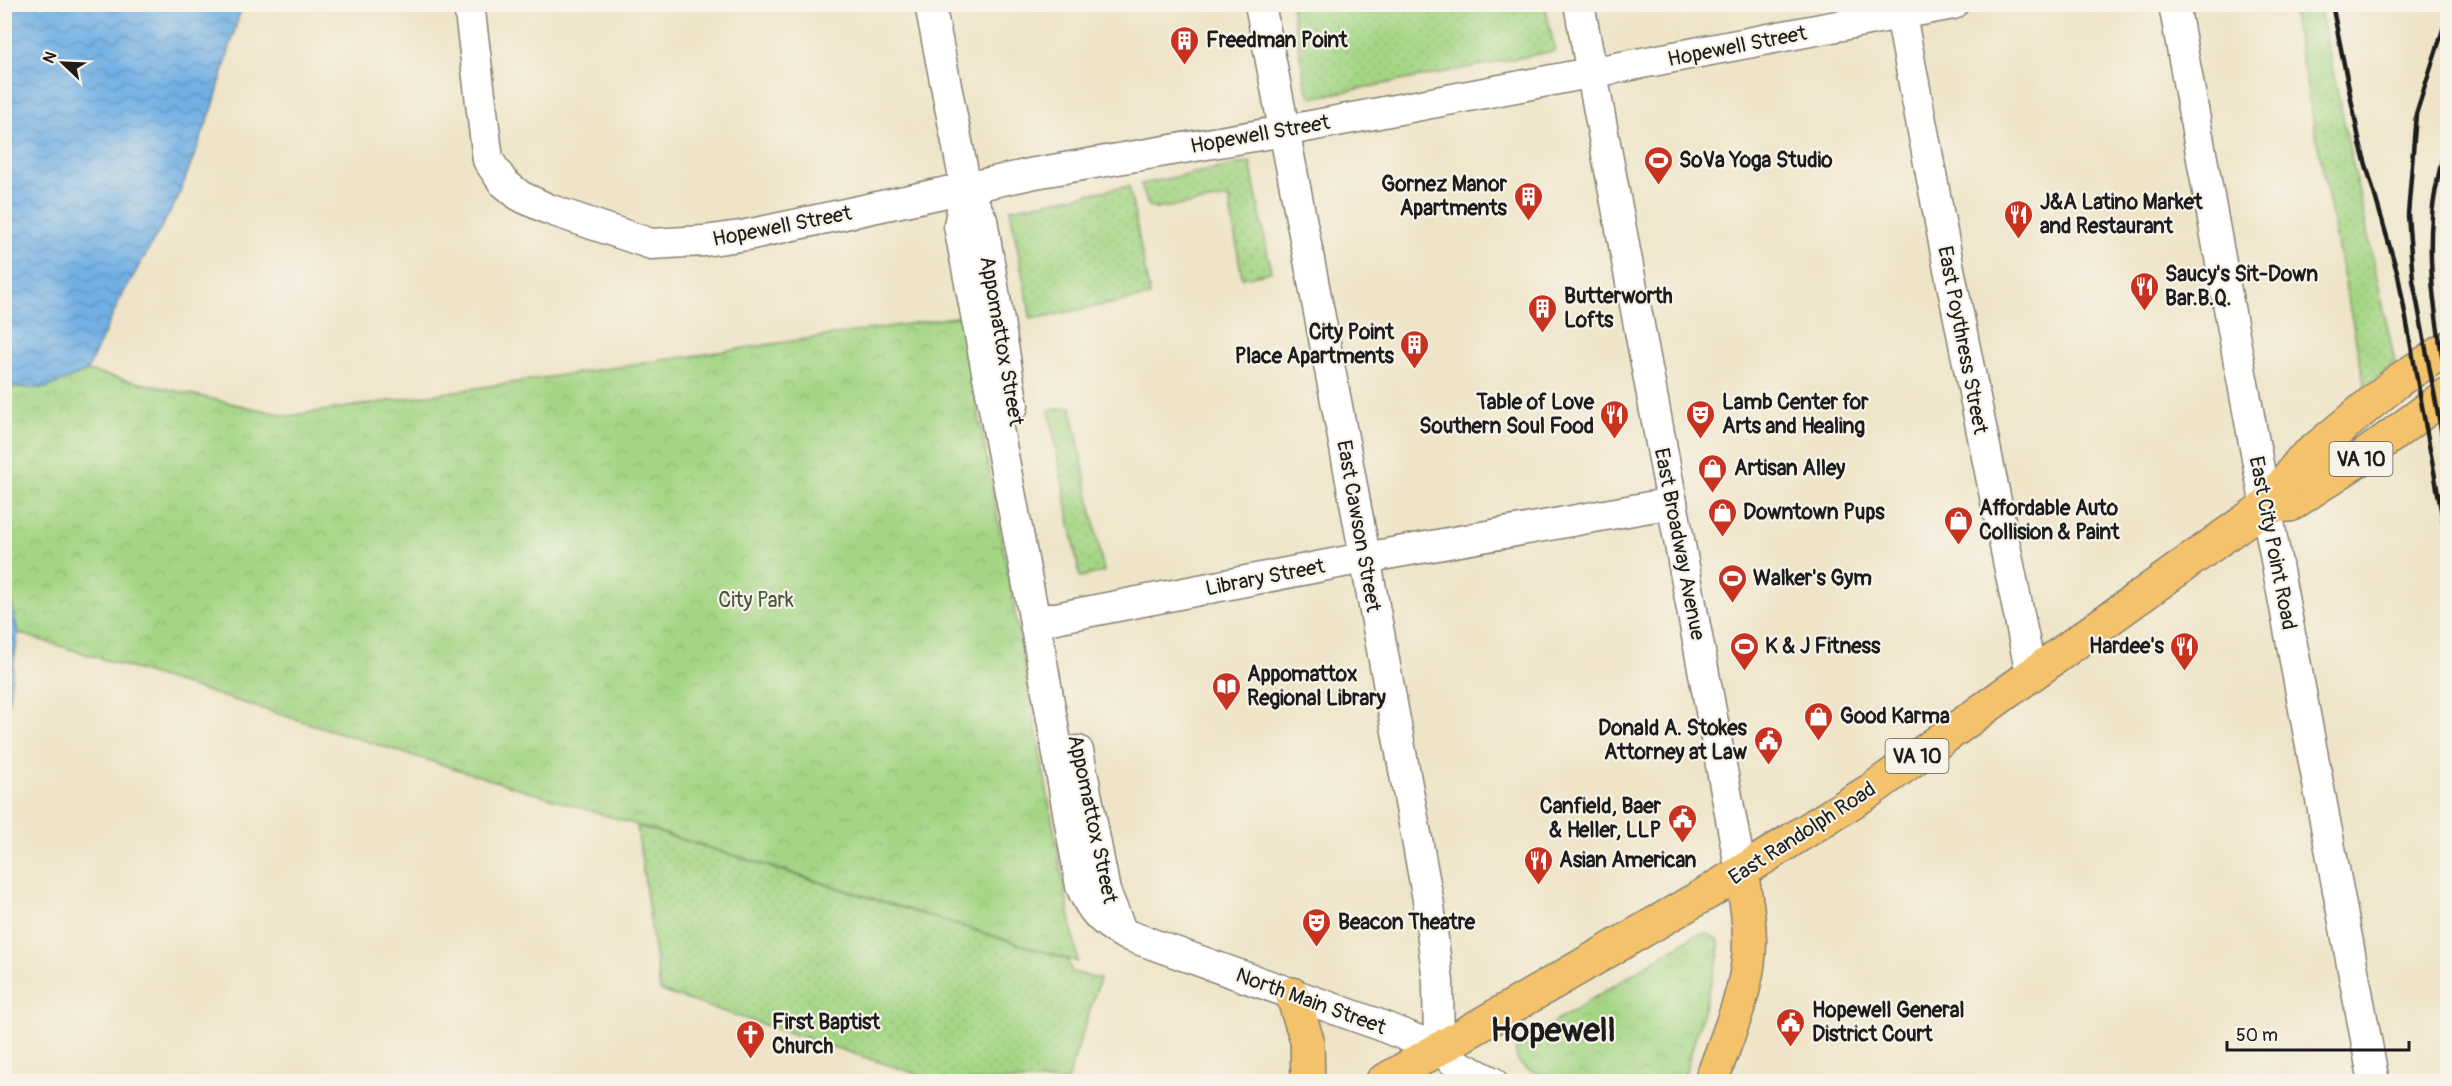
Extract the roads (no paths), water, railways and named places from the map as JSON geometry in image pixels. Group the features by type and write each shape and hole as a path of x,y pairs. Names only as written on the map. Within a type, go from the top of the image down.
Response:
{"main road":[{"name":"East Randolph Road","path":"1439,1049 1741,872 1870,790 2266,506 2301,461 2399,380 2448,348"},
{"name":"East Randolph Road","path":"2266,506 2290,505 2364,456 2448,394"},
{"name":"East Broadway Avenue","path":"1712,1082 1743,987 1749,956 1750,923 1741,872"},
{"path":"1292,994 1307,1040 1308,1082"},
{"name":"VA 10","path":"1383,1082 1439,1049"}],"street":[{"name":"Hopewell Street","path":"469,4 488,160 503,182 520,196 569,217 651,244 704,241 747,235 1035,173 1592,73 1900,10 1953,4"},
{"name":"Appomattox Street","path":"930,4 966,188 982,220 1044,621 1081,886 1089,906 1101,919 1124,934"},
{"name":"East Cawson Street","path":"1260,4 1429,905 1438,982 1439,1049"},
{"name":"East Broadway Avenue","path":"1579,4 1741,872"},
{"name":"East City Point Road","path":"2174,4 2374,1082"},
{"name":"East Poythress Street","path":"1900,10 1948,264 2031,674"},
{"name":"Library Street","path":"1044,621 1364,558 1672,503"},
{"name":"North Main Street","path":"1124,934 1377,1024 1439,1049 1458,1065 1492,1082"}],"water":[{"path":"5,4 242,5 213,107 177,200 120,299 87,371 46,388 5,387"},
{"path":"4,572 18,633 5,726 4,726"}],"railway":[{"path":"2332,4 2360,144 2398,275 2448,548"},
{"path":"2448,14 2416,114 2408,215 2413,280 2448,467"},
{"path":"2448,134 2434,196 2431,238 2434,304 2448,391"}],"place":[{"name":"Freedman Point","path":"1185,66"},
{"name":"SoVa Yoga Studio","path":"1658,186"},
{"name":"Gornez Manor Apartments","path":"1528,222"},
{"name":"J&A Latino Market and Restaurant","path":"2019,240"},
{"name":"Saucy's Sit-Down Bar.B.Q.","path":"2144,312"},
{"name":"Butterworth Lofts","path":"1543,334"},
{"name":"City Point Place Apartments","path":"1415,370"},
{"name":"Table of Love Southern Soul Food","path":"1615,440"},
{"name":"Lamb Center for Arts and Healing","path":"1701,440"},
{"name":"Artisan Alley","path":"1713,494"},
{"name":"Downtown Pups","path":"1722,538"},
{"name":"Affordable Auto Collision & Paint","path":"1958,546"},
{"name":"Walker's Gym","path":"1732,604"},
{"name":"K & J Fitness","path":"1744,672"},
{"name":"Hardee's","path":"2185,672"},
{"name":"Appomattox Regional Library","path":"1226,712"},
{"name":"Good Karma","path":"1819,742"},
{"name":"Donald A. Stokes Attorney at Law","path":"1768,766"},
{"name":"Canfield, Baer & Heller, LLP","path":"1682,844"},
{"name":"Asian American","path":"1538,886"},
{"name":"Beacon Theatre","path":"1317,948"},
{"name":"Hopewell General District Court","path":"1791,1048"},
{"name":"First Baptist Church","path":"751,1060"}],"district":[{"name":"Hopewell","path":"1553,1029"}],"park label":[{"name":"City Park","path":"756,600"}]}
